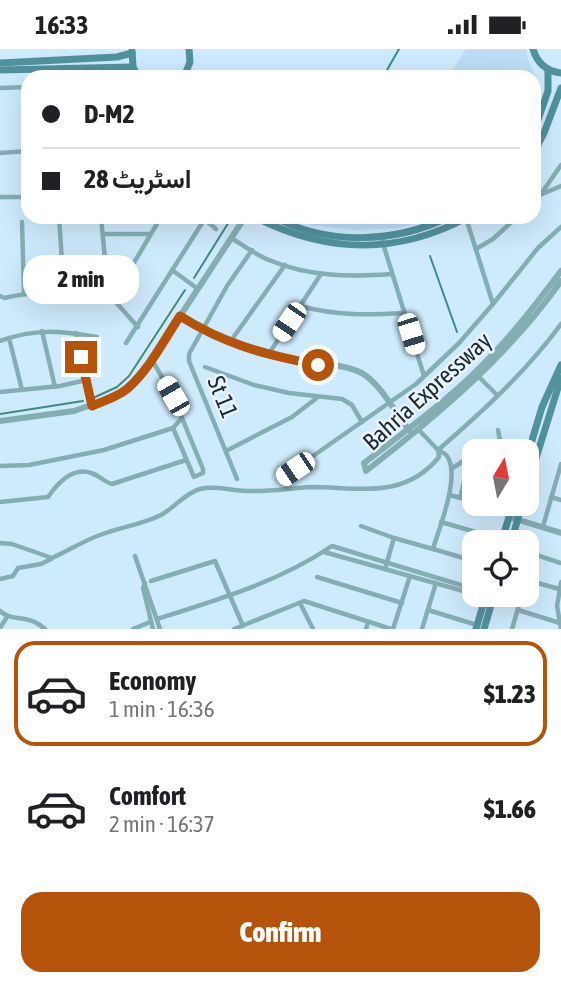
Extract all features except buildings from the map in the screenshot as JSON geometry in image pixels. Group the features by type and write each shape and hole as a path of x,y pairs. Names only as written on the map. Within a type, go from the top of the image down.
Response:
{"main road":[{"path":"187,70 190,62 189,49"},
{"path":"533,49 537,59 548,69 561,73"},
{"path":"0,63 117,57 132,51 134,70"},
{"path":"0,70 133,67"},
{"path":"541,111 548,91 548,69"},
{"path":"541,139 561,88"},
{"path":"270,224 294,235 355,246 425,236 452,224"},
{"path":"290,224 307,231 382,241 430,224"},
{"path":"532,439 542,407 561,365"},
{"path":"539,449 561,378"},
{"path":"507,530 514,516"},
{"path":"512,530 514,516"},
{"path":"479,628 484,607"},
{"path":"479,628 489,607"}],"street":[{"path":"0,89 21,88"},
{"path":"0,153 21,152"},
{"path":"541,194 561,165"},
{"path":"541,194 561,186"},
{"path":"0,197 21,197"},
{"path":"22,224 24,293"},
{"path":"59,224 64,291"},
{"path":"102,224 112,298 138,327"},
{"path":"119,288 156,224"},
{"path":"126,343 199,224"},
{"path":"210,224 216,229"},
{"path":"0,421 51,415 92,406 129,387 152,359 240,224"},
{"path":"469,224 493,304"},
{"path":"476,250 509,224"},
{"path":"280,479 389,404 424,376 459,343 538,249 561,227"},
{"path":"103,234 150,234"},
{"path":"231,238 267,259 304,272 351,277 392,274"},
{"path":"382,241 424,376"},
{"name":"St 11","path":"237,478 189,361 189,354 227,286 252,250"},
{"path":"230,342 285,265"},
{"path":"172,271 198,289"},
{"name":"Bahria Expressway","path":"417,427 491,356 545,294 561,271"},
{"path":"268,355 321,274"},
{"name":"Bahria Expressway","path":"410,432 366,471 364,463 417,427 478,376 532,319 561,281"},
{"path":"0,296 5,298 24,293 92,293 110,290"},
{"path":"300,306 352,316 405,313"},
{"path":"180,316 202,330 268,355 358,371 376,385 410,432"},
{"path":"438,450 497,395 548,342 561,324"},
{"path":"42,331 55,387"},
{"path":"0,341 42,331 97,337"},
{"path":"76,334 92,406"},
{"path":"9,338 22,390"},
{"path":"152,359 182,418 203,473 194,477 173,428"},
{"path":"205,367 254,385 289,393 342,398 352,405 362,422"},
{"path":"478,376 497,395"},
{"path":"0,392 55,387 86,380"},
{"path":"226,451 292,417 319,396"},
{"path":"0,466 29,465 104,450 173,428 182,418"},
{"path":"417,427 447,456 451,469 449,495 433,549"},
{"path":"498,430 500,439"},
{"path":"0,579 13,576 18,568 47,563 99,535 158,517 171,510 189,493 199,489 378,489 404,484 421,475 437,460 440,453 438,450"},
{"path":"449,495 460,498 470,459 451,469"},
{"path":"0,502 48,497 58,483 76,473 94,473 112,484 186,460"},
{"path":"544,523 561,464"},
{"path":"551,497 561,500"},
{"path":"514,516 561,530"},
{"path":"514,516 561,530"},
{"path":"441,522 469,530"},
{"path":"360,526 462,557"},
{"path":"386,566 394,538"},
{"path":"0,543 12,544 52,558"},
{"path":"157,619 230,596 278,576 332,546 410,576 462,591"},
{"path":"135,556 148,582 160,629"},
{"path":"539,556 561,563"},
{"path":"153,629 143,588 148,582 215,561 243,626"},
{"path":"386,566 462,586"},
{"path":"234,629 304,601 392,629 410,576"},
{"path":"317,577 402,603"},
{"path":"518,610 560,626 557,606 560,585 539,581"},
{"path":"422,629 436,583"},
{"path":"300,603 312,628 303,629"},
{"path":"512,629 519,607"},
{"path":"428,610 479,628"},
{"path":"0,611 7,617 27,617 45,629"},
{"path":"0,628 7,617"},
{"path":"133,629 150,622"},
{"path":"366,629 368,622"}],"shaded area":[{"path":"466,49 526,49 533,70 452,70"},
{"path":"309,224 411,224 398,228 357,230"}],"waterway":[{"path":"387,70 399,49"},
{"path":"194,278 228,224"},
{"path":"430,256 457,332"},
{"path":"93,398 117,387 129,376 185,290"},
{"path":"0,414 83,401"}],"route":[{"path":"81,357 92,406 121,393 135,381 180,316 202,330 237,346 318,365"}]}
